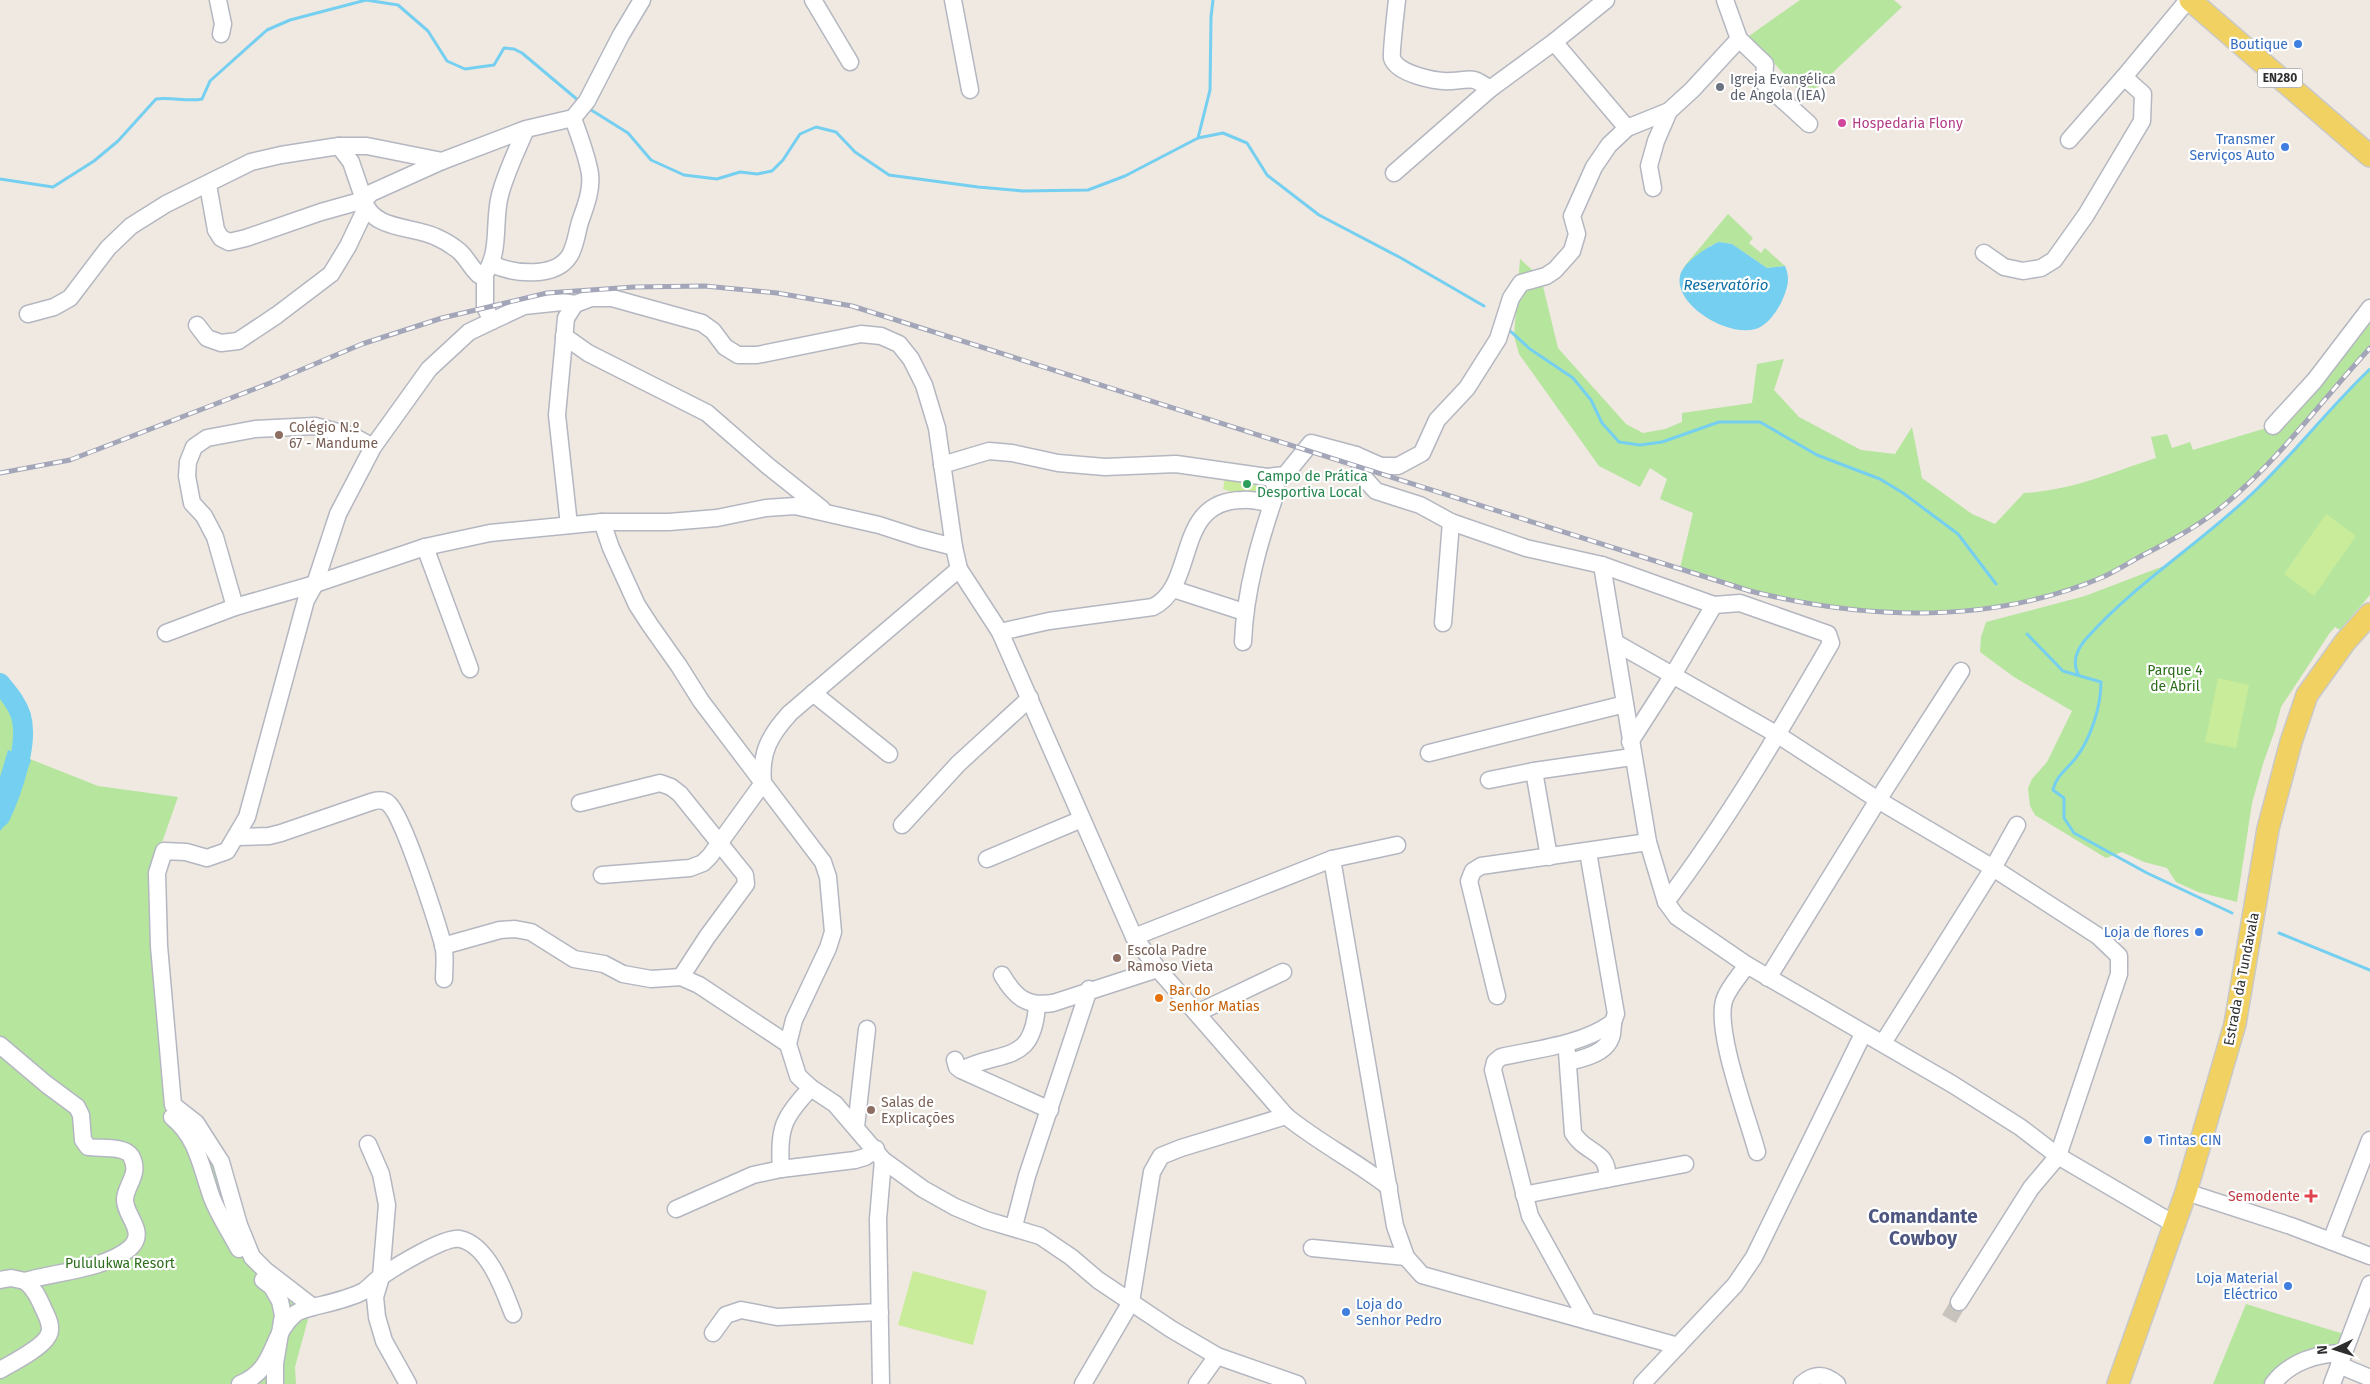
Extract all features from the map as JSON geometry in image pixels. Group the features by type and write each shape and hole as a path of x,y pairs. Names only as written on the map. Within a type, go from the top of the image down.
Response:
{"main road":[{"name":"EN280","path":"2189,0 2370,156"},
{"name":"EN280","path":"2207,0 2370,142"},
{"name":"Estrada da Tundavala","path":"2118,1384 2186,1192 2235,1024 2268,829 2291,742 2307,695 2346,642 2370,614"}],"street":[{"path":"218,0 223,24 221,34"},
{"path":"339,146 351,162 365,204 372,215 390,225 436,237 460,252 479,274 489,269 524,272 546,271 563,264 571,254 590,189 590,174 579,111 642,0"},
{"path":"813,0 850,62"},
{"path":"953,0 970,90"},
{"path":"1397,0 1391,52 1393,60 1399,66 1416,75 1434,80 1451,81 1468,78 1477,80 1490,89"},
{"path":"1394,173 1490,89 1554,42 1606,0"},
{"path":"1725,0 1739,39 1765,64 1764,83 1809,124"},
{"path":"2069,140 2189,0"},
{"path":"942,465 989,451 1012,453 1068,464 1105,467 1176,464 1267,477 1285,475 1311,443 1356,456 1381,466 1398,466 1422,454 1437,420 1467,388 1498,339 1510,298 1521,283 1546,276 1555,270 1572,251 1577,234 1572,216 1578,200 1601,156 1609,145 1627,128 1669,111 1692,90 1739,39"},
{"path":"1554,42 1627,128"},
{"path":"1984,253 2004,267 2023,271 2041,268 2054,260 2086,215 2142,121 2143,94 2124,77"},
{"path":"197,326 207,338 221,344 238,341 277,315 331,274 348,246 371,193 442,161 526,128 579,111"},
{"path":"1653,188 1649,166 1656,141 1669,111"},
{"path":"492,321 485,307 500,194 526,128"},
{"path":"28,314 54,307 70,298 108,248 131,226 166,204 252,162 281,154 339,146 367,146 442,161"},
{"path":"208,185 216,230 221,238 229,242 321,212 365,204"},
{"path":"313,1307 264,1270 252,1257 239,1225 221,1162 196,1123 172,1105 159,946 157,873 164,851 186,852 207,858 227,851 237,837 247,817 306,600 315,584 338,514 373,447 429,369 469,332 524,306 562,302 575,304 591,298 612,298 702,323 713,331 725,347 738,355 758,355 861,334 881,336 899,344 911,359 924,385 937,428 954,547 959,569 1000,632 1134,937 1158,968 1286,1116 1307,1134 1347,1160 1370,1172 1389,1187"},
{"path":"569,525 557,415 566,318 575,304"},
{"path":"2272,426 2315,380 2370,308"},
{"path":"564,336 588,353 708,413 768,466 824,511"},
{"path":"235,607 215,537 204,516 192,503 187,476 188,462 194,448 207,438 255,429 315,426 354,436 373,447"},
{"path":"1356,456 1365,479 1376,492 1420,505 1451,522 1526,548 1602,565 1714,604 1740,603 1828,634 1831,643 1778,735 1704,852 1666,902"},
{"path":"1243,642 1244,612 1259,541 1277,490 1272,479 1267,477"},
{"path":"1000,632 1050,621 1154,607 1163,602 1173,588 1192,532 1200,519 1218,505 1226,503 1242,500 1272,504"},
{"path":"166,633 235,607 315,584 426,546 490,533 602,522 669,522 717,518 766,508 794,506 824,511 954,547"},
{"path":"602,522 611,548 650,626 701,700 823,862 828,877 832,932 828,948 794,1020 788,1044 798,1076 811,1088 836,1104 879,1155 923,1190 955,1207 986,1220 1014,1226 1040,1236 1170,1329 1217,1356 1296,1384"},
{"path":"1443,623 1451,522"},
{"path":"426,546 470,669"},
{"path":"1602,565 1616,643 1631,750 1648,842 1666,902 1677,917 1768,978 1862,1034 1882,1043 2020,1127 2058,1156 2174,1224"},
{"path":"602,875 690,868 703,864 763,783 762,766 766,749 775,730 790,713 959,569"},
{"path":"1173,588 1244,612"},
{"path":"1489,780 1631,750 1714,604"},
{"path":"1616,643 1778,735 1878,800 1993,868 2098,936 2119,956 2119,974 2058,1156 2031,1188 1960,1302"},
{"path":"1768,978 1878,800 1961,671"},
{"path":"813,693 889,754"},
{"path":"902,825 958,764 1030,698"},
{"path":"1429,752 1625,704"},
{"path":"1534,771 1549,857"},
{"path":"580,803 660,783 671,787 680,794 745,875 746,884 707,937 681,977"},
{"path":"237,837 269,836 371,802 380,800 388,802 408,843 443,946 444,979"},
{"path":"987,859 1082,818"},
{"path":"1882,1043 1993,868 2017,825"},
{"path":"1497,996 1469,881 1472,871 1481,866 1648,842"},
{"path":"1134,937 1332,859 1397,845"},
{"path":"1569,1062 1592,1056 1602,1049 1612,1034 1612,1023 1616,1014 1588,852"},
{"path":"1332,859 1395,1226 1406,1257 1422,1275 1678,1346"},
{"path":"443,946 477,935 515,929 531,932 574,959 604,964 623,974 651,979 681,977 699,985 788,1044"},
{"path":"1747,965 1725,998 1721,1020 1725,1043 1758,1152"},
{"path":"1002,975 1009,987 1025,1001 1037,1005 1053,1003 1089,989 1158,968"},
{"path":"1197,1013 1283,972"},
{"path":"1014,1226 1027,1176 1089,989"},
{"path":"1037,1005 1033,1035 1023,1047 1006,1056 958,1065 1050,1110"},
{"path":"1588,1321 1537,1232 1524,1195 1493,1070 1495,1062 1501,1057 1565,1042 1601,1030 1612,1023"},
{"path":"856,1127 867,1029"},
{"path":"1642,1384 1735,1285 1754,1257 1862,1034"},
{"path":"1565,1042 1569,1062 1573,1133 1578,1143 1605,1161 1608,1170 1607,1179"},
{"path":"0,1044 46,1084 77,1107 81,1115 83,1140 88,1147 124,1150 131,1156 134,1167 133,1180 125,1198 126,1207 137,1226 136,1237 132,1247 121,1254 96,1264 25,1281 11,1278 0,1280"},
{"path":"780,1168 780,1132 786,1118 811,1088"},
{"path":"1083,1384 1131,1302 1152,1172 1161,1156 1181,1148 1286,1116"},
{"path":"172,1117 182,1125 196,1148 212,1198 246,1263 257,1276 272,1286 280,1301 283,1315 275,1364 275,1384"},
{"path":"2331,1241 2370,1140"},
{"path":"368,1144 382,1174 387,1205 381,1277 375,1297 377,1317 384,1341 408,1384"},
{"path":"676,1209 753,1175 780,1168 855,1160 879,1155"},
{"path":"879,1155 878,1219 881,1384"},
{"path":"1524,1195 1685,1164"},
{"path":"2186,1192 2370,1256"},
{"path":"247,1383 263,1368 274,1351 280,1332 296,1313 364,1291 381,1277 446,1240 458,1238 469,1242 488,1259 501,1282 513,1314"},
{"path":"1312,1248 1406,1257"},
{"path":"0,1370 41,1344 48,1336 50,1326 46,1314 34,1288 25,1281"},
{"path":"2332,1384 2370,1284"},
{"path":"713,1333 726,1316 741,1310 777,1317 880,1312"},
{"path":"2273,1384 2290,1368 2326,1353 2341,1359 2370,1378"},
{"path":"1198,1384 1217,1356"},
{"path":"1802,1384 1815,1375 1823,1375 1837,1384"}],"green space":[{"path":"1800,0 1894,0 1902,7 1806,98 1749,36"},
{"path":"1728,214 1753,238 1749,243 1761,253 1765,248 1785,266 1767,268 1732,244 1719,242 1710,246 1683,268"},
{"path":"1520,259 1541,278 1558,348 1626,424 1643,433 1665,429 1682,422 1682,413 1752,403 1757,364 1784,359 1774,390 1799,417 1861,450 1895,454 1912,427 1922,478 1972,514 1995,524 2024,493 2075,485 2156,458 2151,437 2167,434 2172,448 2190,442 2193,450 2273,426 2370,308 2370,349 2282,449 2224,505 2184,533 2111,573 2065,590 2029,600 1991,607 1915,614 1839,610 1801,604 1770,596 1680,568 1693,513 1660,499 1667,479 1650,468 1640,487 1599,466 1519,354 1514,336"},
{"name":"Parque 4 de Abril","path":"2370,369 2370,595 2340,630 2335,627 2329,634 2281,707 2252,803 2237,902 2198,892 2176,882 2167,868 2144,862 2122,852 2106,858 2035,815 2030,806 2028,788 2032,779 2047,762 2072,711 2014,677 1980,652 1981,637 1986,622 2085,596 2169,564 2259,488"},
{"name":"Campo de Prática Desportiva Local","path":"1225,478 1272,479 1264,503 1223,489"},
{"path":"2326,514 2356,536 2314,596 2284,574"},
{"path":"2218,678 2249,685 2236,748 2205,742"},
{"name":"Pululukwa Resort","path":"0,683 13,701 20,717 22,734 20,755 98,786 178,797 152,871 170,1107 216,1164 238,1236 310,1312 295,1367 296,1384 0,1384"},
{"path":"913,1271 987,1291 973,1345 898,1325"},
{"path":"2246,1304 2347,1335 2343,1348 2266,1384 2213,1384"}],"water":[{"name":"Reservatório","path":"1719,242 1732,244 1767,268 1785,266 1788,280 1785,294 1775,313 1762,326 1751,330 1738,330 1723,326 1696,310 1686,299 1680,288 1680,276 1685,266 1696,256"},
{"path":"8,750 31,760 19,786 10,815 0,831 0,777"}],"waterway":[{"path":"0,179 53,187 94,161 118,141 156,99 202,99 210,81 267,30 290,20 366,0 398,5 428,31 447,61 465,69 494,65 504,48 514,49 522,53 579,101"},
{"path":"1198,138 1210,90 1213,0"},
{"path":"588,108 628,133 651,160 684,175 717,179 740,172 757,174 772,171 783,160 800,134 816,127 836,132 855,152 889,175 1023,191 1088,190 1125,176 1198,138 1223,133 1247,143 1267,175 1319,215 1401,258 1484,306"},
{"path":"1508,329 1530,349 1573,378 1591,400 1602,423 1619,442 1640,445 1662,442 1719,422 1760,422 1817,455 1880,479 1903,493 1958,534 1996,584"},
{"path":"2078,674 2075,661 2079,648 2105,619 2126,599 2237,508 2286,459 2370,369"},
{"path":"2027,634 2063,671 2101,682 2097,712 2086,742 2075,759 2059,777 2053,790 2064,798 2064,818 2074,833 2147,873 2232,913"},
{"path":"0,683 17,707 23,727 23,740 18,767 0,817"},
{"path":"2279,933 2370,970"}],"tunnel":[{"path":"1949,1319 1959,1302"}],"railway":[{"path":"0,473 70,460 270,383 362,344 442,318 547,293 634,287 705,286 777,293 852,306 1750,591 1794,601 1839,608 1883,612 1928,613 2017,604 2060,593 2103,577 2184,533 2223,506 2263,469 2370,348"}],"place":[{"name":"Boutique","path":"2298,44"},
{"name":"Igreja Evangélica de Angola (IEA)","path":"1720,87"},
{"name":"Hospedaria Flony","path":"1842,123"},
{"name":"Transmer Serviços Auto","path":"2285,147"},
{"name":"Colégio N.º 67 - Mandume","path":"279,435"},
{"name":"Campo de Prática Desportiva Local","path":"1247,484"},
{"name":"Loja de flores","path":"2199,932"},
{"name":"Escola Padre Ramoso Vieta","path":"1117,958"},
{"name":"Bar do Senhor Matias","path":"1159,998"},
{"name":"Salas de Explicações","path":"871,1110"},
{"name":"Tintas CIN","path":"2148,1140"},
{"name":"Semodente","path":"2311,1196"},
{"name":"Loja Material Eléctrico","path":"2288,1286"},
{"name":"Loja do Senhor Pedro","path":"1346,1312"}],"district":[{"name":"Comandante Cowboy","path":"1923,1227"}]}
